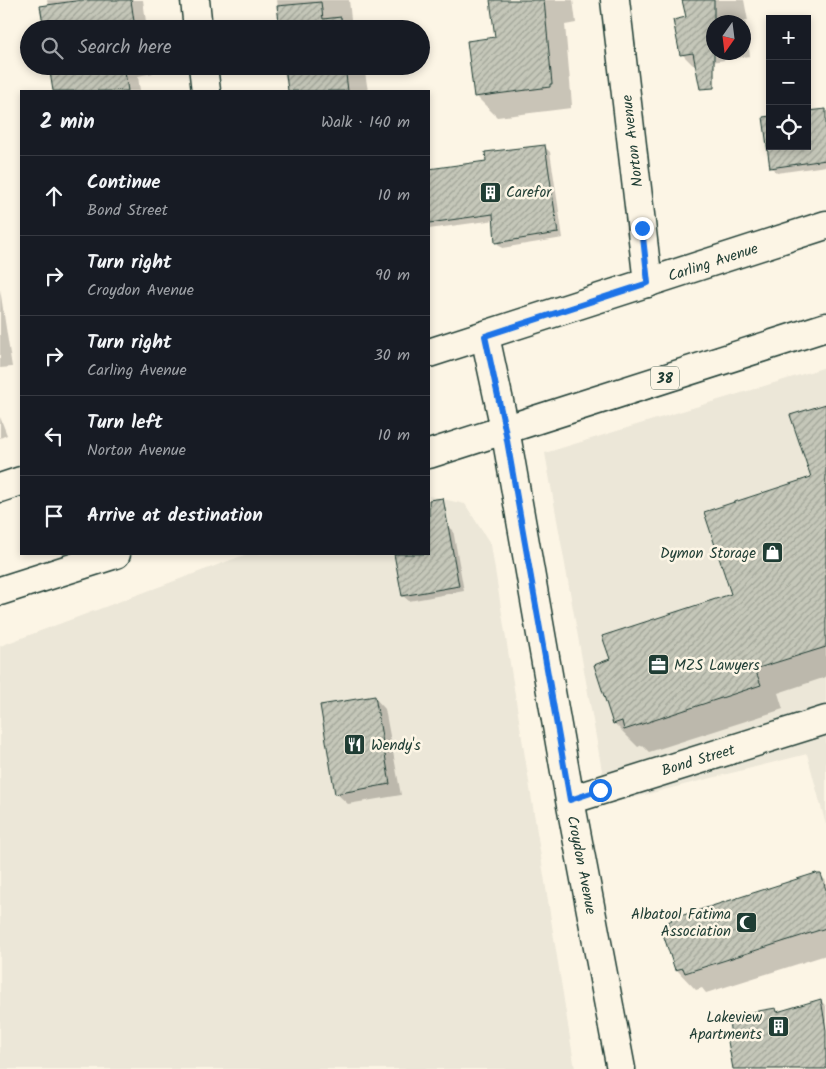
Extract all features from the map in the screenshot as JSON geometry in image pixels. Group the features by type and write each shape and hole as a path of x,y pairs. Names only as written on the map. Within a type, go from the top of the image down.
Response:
{"street":[{"path":"195,0 197,20"},
{"name":"Norton Avenue","path":"615,0 648,283"},
{"path":"204,75 206,90"},
{"name":"Carling Avenue","path":"430,353 826,225"},
{"name":"38","path":"430,454 826,327"},
{"name":"Croydon Avenue","path":"485,336 505,429 570,800 621,1069"},
{"path":"0,488 20,481"},
{"path":"0,591 113,555"},
{"path":"0,608 43,577"},
{"name":"Bond Street","path":"570,800 826,720"}],"shaded area":[{"path":"826,367 826,825 807,754 608,804 545,453"},
{"path":"430,496 465,504 491,545 575,1069 0,1069 0,646 244,555 430,555"}],"building":[{"path":"82,0 131,0 134,20 42,20 40,6"},
{"path":"490,0 544,0 552,84 550,84 550,87 474,97 467,41 495,37"},
{"path":"682,0 714,0 714,15 706,15 706,60 714,60 714,88 700,89 693,53 680,55 673,20 686,17"},
{"path":"321,2 323,19 341,17 341,20 279,20 277,6"},
{"path":"50,75 125,75 128,90 53,90"},
{"path":"286,75 346,75 348,90 288,90"},
{"path":"826,109 826,160 770,168 768,150 811,150 811,111"},
{"path":"763,117 766,117 766,139"},
{"name":"Carefor","path":"545,145 558,233 495,243 493,214 430,223 430,169 486,161 485,152"},
{"path":"826,404 826,647 755,669 761,685 624,730 622,721 613,724 594,665 610,659 602,636 731,594 704,512 811,477 790,415"},
{"path":"443,498 459,586 402,596 394,555 430,555 430,500"},
{"name":"Wendy's","path":"375,696 390,784 335,794 320,705"},
{"name":"Albatool Fatima Association","path":"816,873 821,874 826,890 826,928 685,973 683,968 675,970 661,928 669,925 668,922 671,919"},
{"name":"Lakeview Apartments","path":"821,999 826,1030 826,1069 733,1069 727,1036 731,1035 728,1016 776,1008 777,1012"}],"place":[{"name":"Carefor","path":"490,192"},
{"name":"Dymon Storage","path":"772,553"},
{"name":"MZS Lawyers","path":"658,665"},
{"name":"Wendy's","path":"355,745"},
{"name":"Albatool Fatima Association","path":"747,923"},
{"name":"Lakeview Apartments","path":"778,1026"}],"route":[{"path":"600,790 570,800 505,429 485,336 648,283 642,228"}]}
